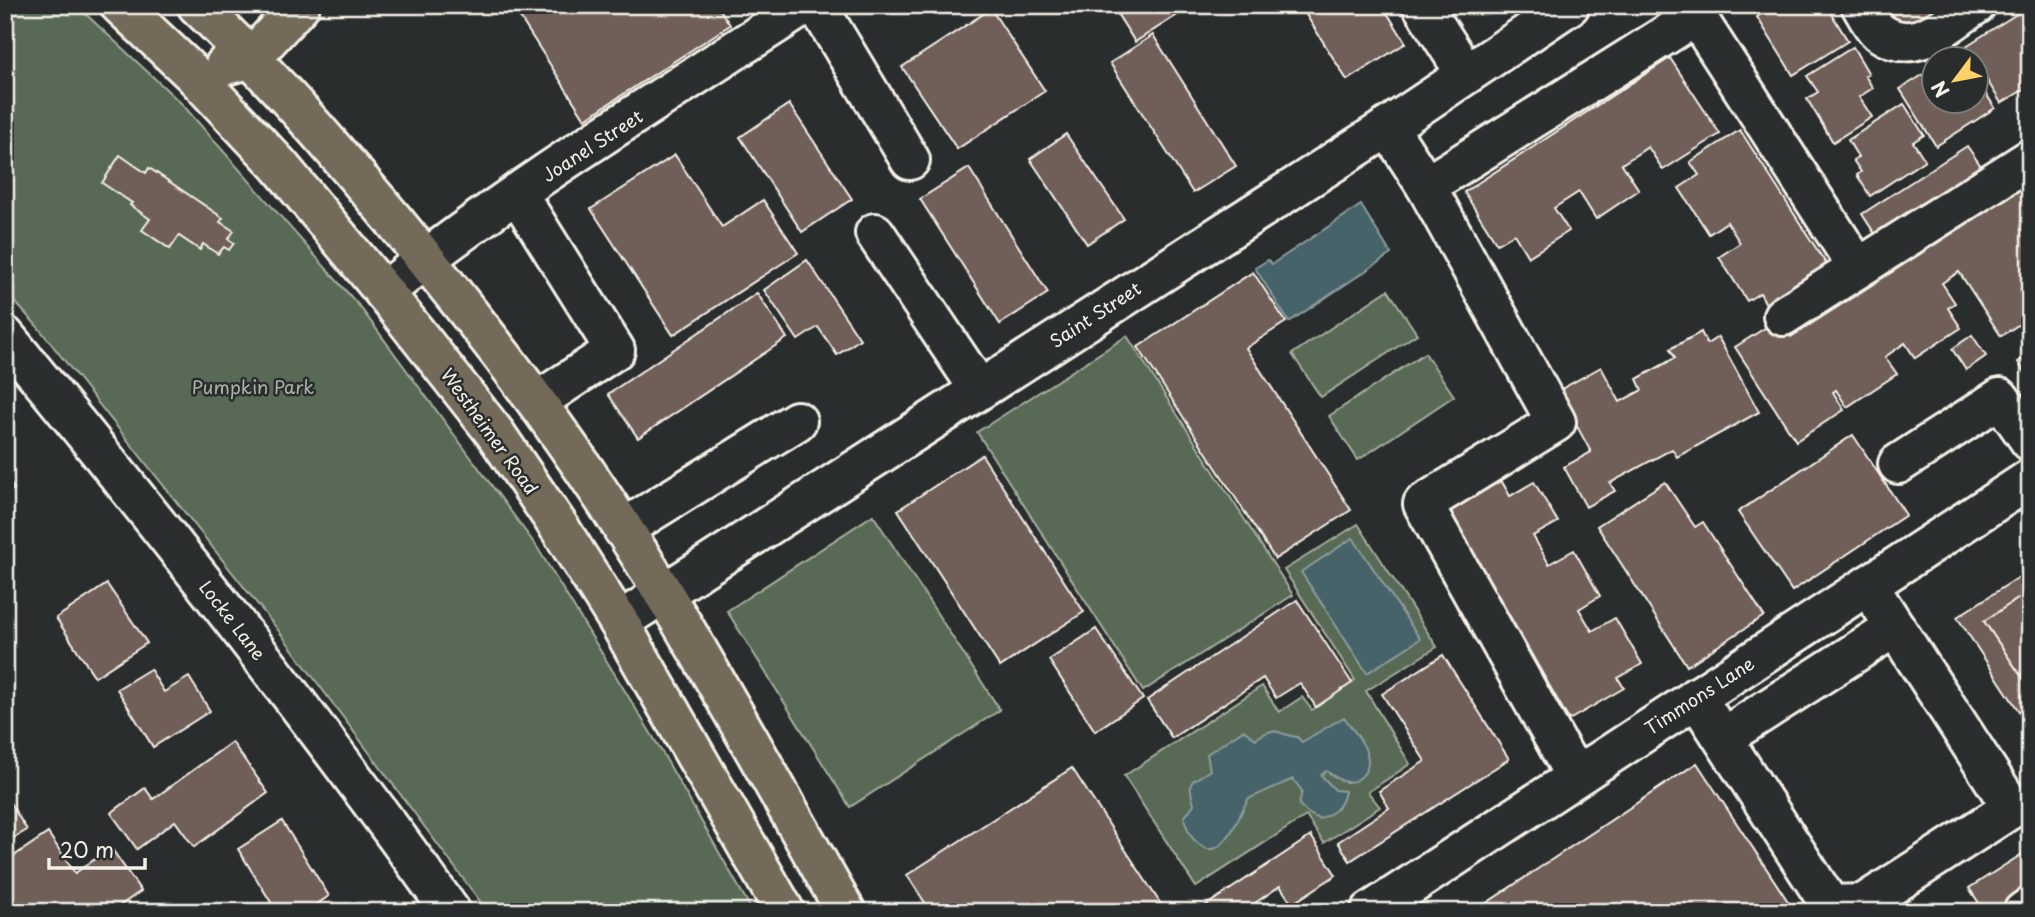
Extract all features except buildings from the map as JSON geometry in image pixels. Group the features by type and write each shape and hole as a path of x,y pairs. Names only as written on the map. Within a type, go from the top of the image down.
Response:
{"main road":[{"name":"Westheimer Road","path":"121,5 279,165 495,433 619,622 785,912"},
{"path":"192,74 250,59 300,5"},
{"path":"192,74 212,10"},
{"path":"212,10 250,59 318,130 538,401 623,529 665,595 840,901 792,912"}],"street":[{"name":"Joanel Street","path":"384,292 517,193 805,5"},
{"path":"817,5 910,160"},
{"path":"1422,5 1466,74"},
{"name":"Saint Street","path":"619,622 665,595 979,389 1388,127 1570,5"},
{"path":"1861,5 1877,31 1899,42 1920,41 1976,5"},
{"path":"1426,186 1692,10 1858,268"},
{"path":"1388,127 1426,186 1556,422 1423,504 1575,776"},
{"path":"1783,316 2030,159"},
{"path":"517,193 615,350 538,401"},
{"path":"875,233 979,389"},
{"name":"Locke Lane","path":"5,336 174,542 368,795 451,912"},
{"path":"1898,464 2000,398 2030,441"},
{"path":"623,529 797,421"},
{"name":"Timmons Lane","path":"1370,912 2030,479"},
{"path":"1696,697 1830,905 1863,904 2012,808 1868,585"},
{"path":"1724,737 1895,627"},
{"path":"2023,912 2030,907"}],"green space":[{"name":"Pumpkin Park","path":"5,5 76,5 182,104 360,307 537,547 658,745 753,912 488,912 278,630 37,326 5,291"},
{"path":"1388,290 1417,334 1321,397 1292,354"},
{"path":"1127,336 1293,595 1143,691 977,432"},
{"path":"1425,353 1454,396 1358,460 1329,416"},
{"path":"873,515 1000,710 850,807 727,611"},
{"path":"1358,524 1437,647 1366,691 1410,764 1368,792 1380,807 1324,843 1306,816 1196,887 1124,776 1262,686 1279,712 1302,697 1312,710 1355,680 1284,570"}],"water":[{"path":"1361,205 1391,254 1289,322 1255,268 1268,260 1272,264"},
{"path":"1353,538 1420,639 1367,673 1301,572"},
{"path":"1344,717 1365,749 1368,765 1362,776 1350,782 1326,771 1321,775 1335,790 1345,791 1342,802 1333,812 1319,819 1309,814 1299,805 1302,791 1293,779 1248,799 1230,834 1216,848 1208,849 1194,839 1184,818 1194,804 1192,782 1210,770 1207,754 1243,730 1256,739 1273,731 1297,737 1302,742"}]}
